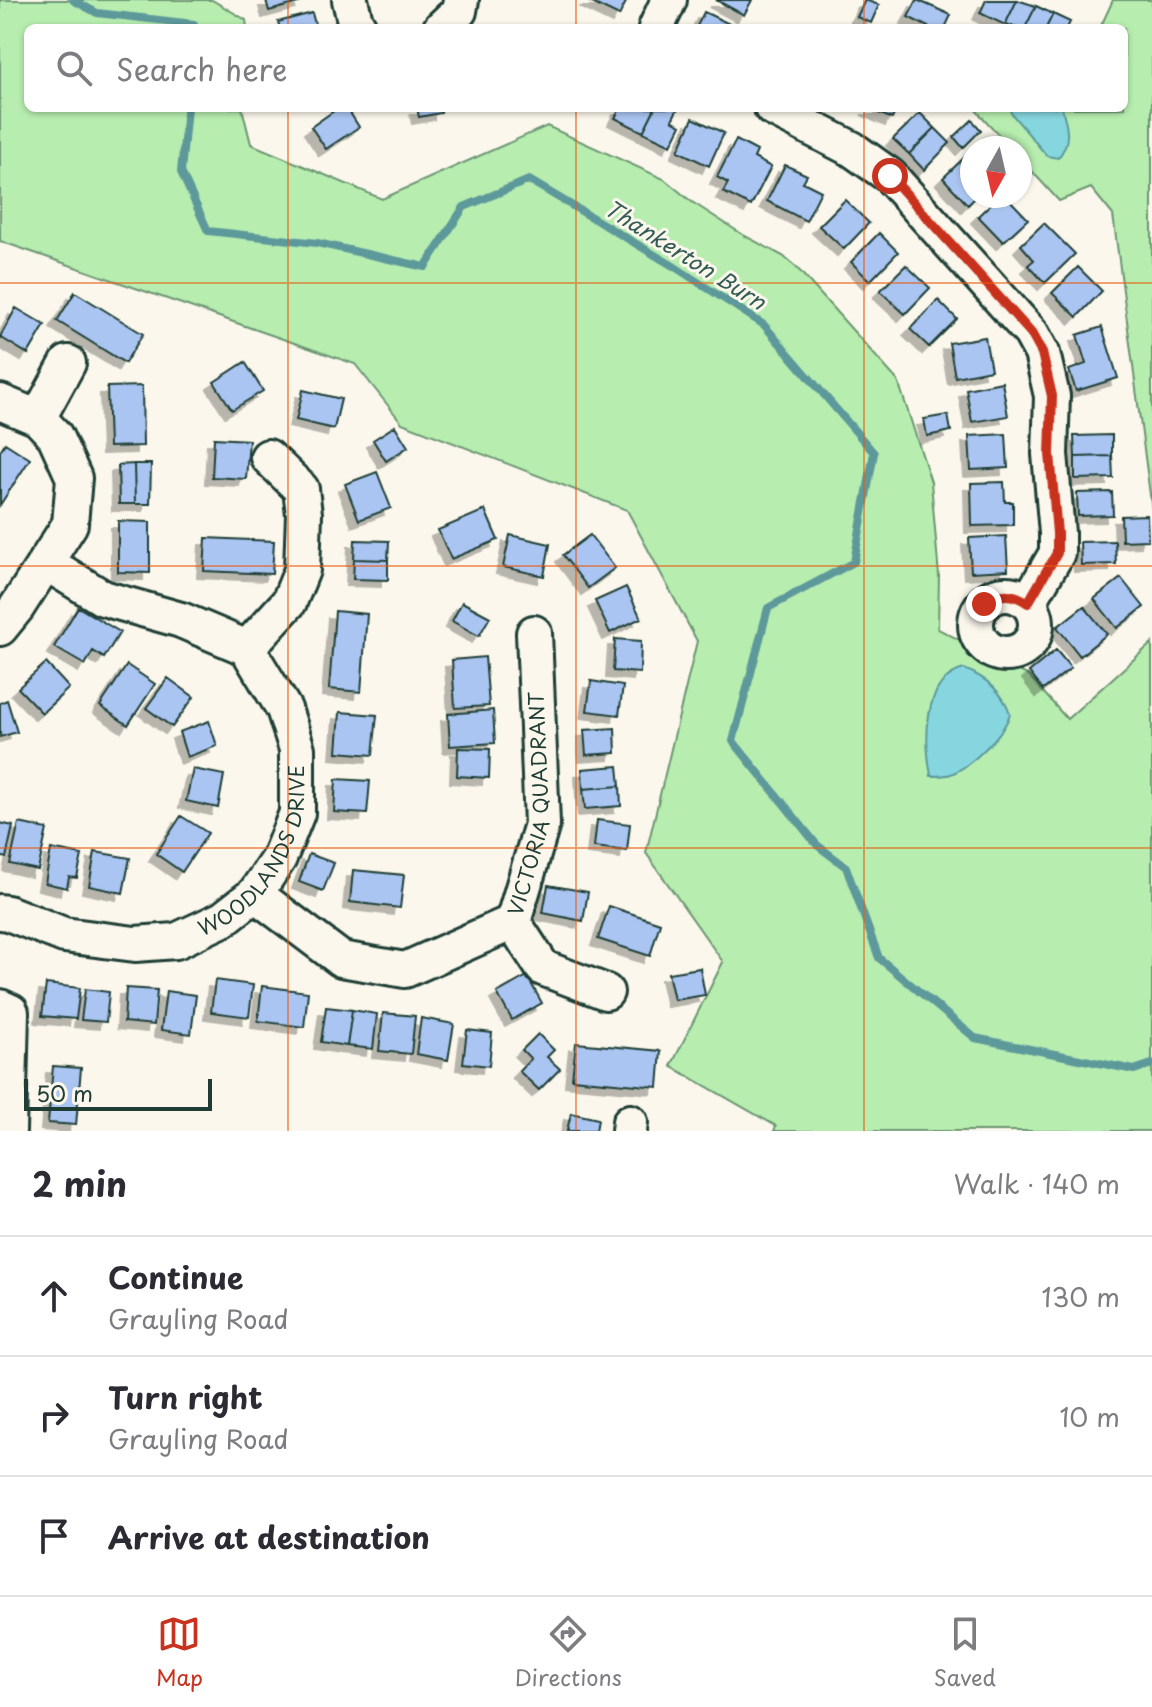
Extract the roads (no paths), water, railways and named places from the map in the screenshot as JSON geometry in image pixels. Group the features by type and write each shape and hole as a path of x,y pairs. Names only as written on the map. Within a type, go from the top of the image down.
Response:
{"street":[{"path":"350,0 357,24"},
{"path":"445,24 459,11 461,0"},
{"path":"658,24 669,0"},
{"path":"780,112 852,149 890,176 1031,333 1042,353 1052,396 1050,454 1057,553 1028,603"},
{"path":"38,418 68,363"},
{"path":"0,402 38,418 55,436 74,478 70,524 0,628"},
{"path":"45,562 103,598 181,620 247,648 289,602 302,570 304,514 301,489 268,457"},
{"name":"VICTORIA QUADRANT","path":"255,894 341,959 405,970 513,922 542,824 534,633"},
{"name":"WOODLANDS DRIVE","path":"0,912 64,935 135,944 176,941 223,919 255,894 279,858 297,813 297,749 284,709 247,648"},
{"path":"513,922 543,968 606,992"},
{"path":"0,1007 11,1012 8,1131"}],"water":[{"path":"1011,112 1063,112 1067,140 1058,158 1047,156"},
{"path":"964,669 992,686 1010,713 995,739 968,764 951,774 931,776 927,731 933,699 950,675"}],"waterway":[{"name":"Thankerton Burn","path":"73,0 97,13 194,24"},
{"name":"Thankerton Burn","path":"187,112 181,172 208,231 317,243 425,267 464,207 529,180 675,267 764,325 874,453 854,562 768,608 733,741 817,845 846,867 879,958 975,1038 1134,1070 1152,1064"}]}
